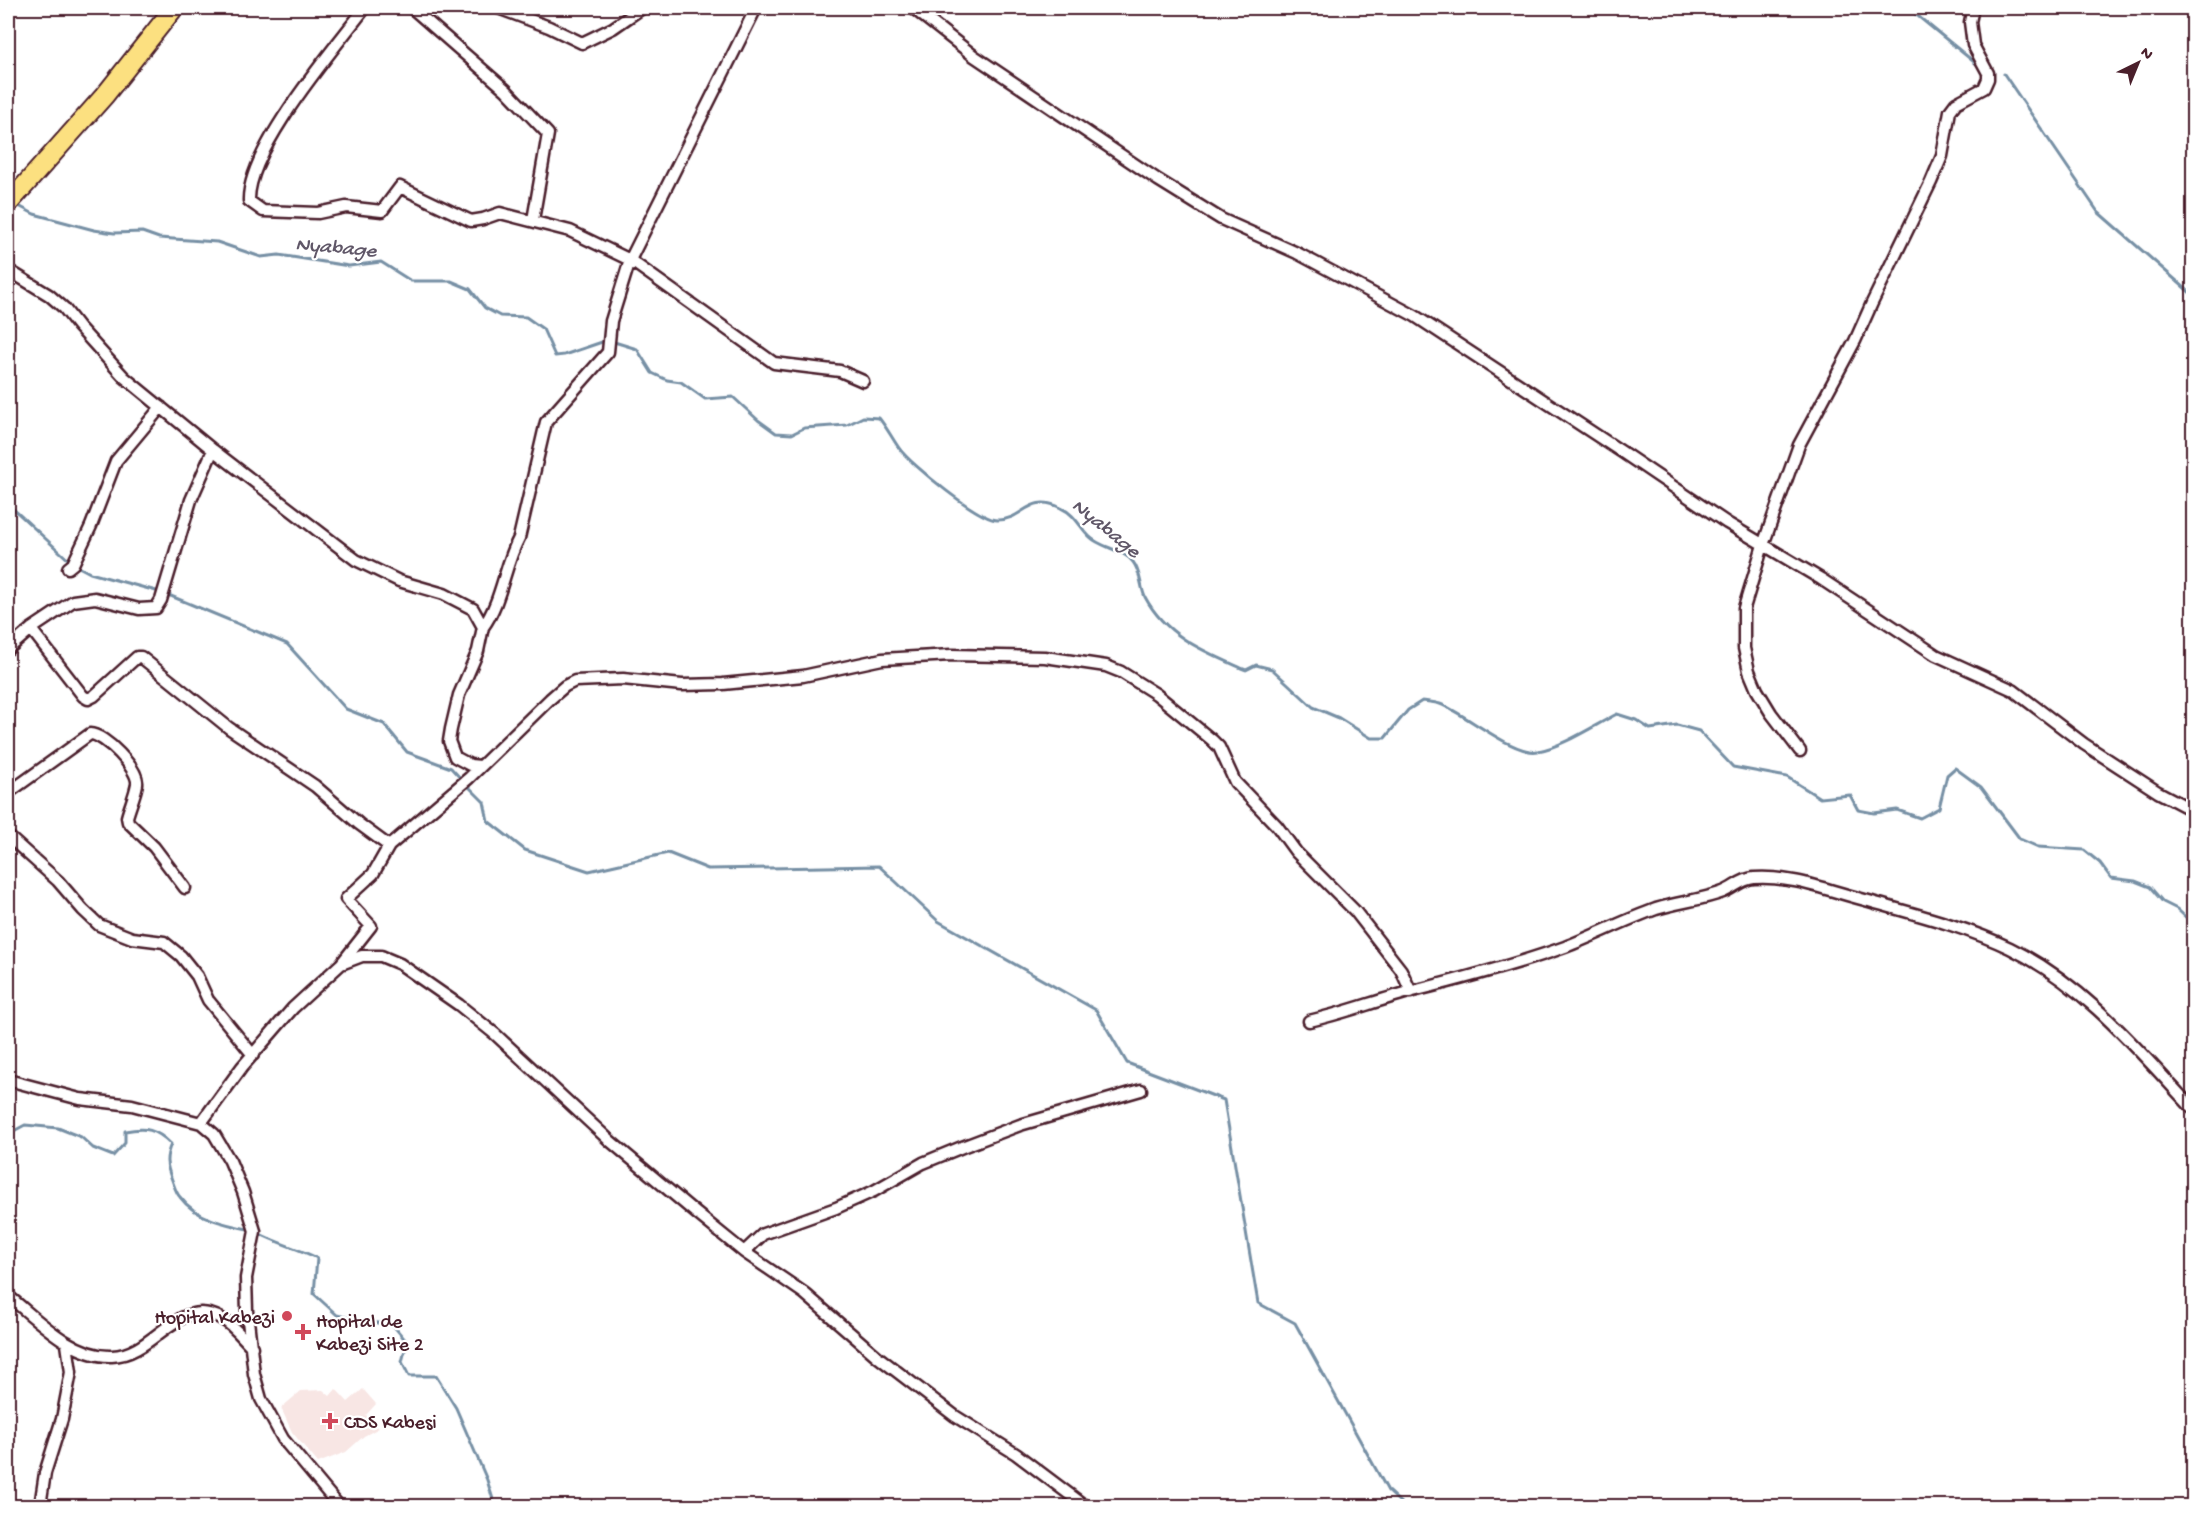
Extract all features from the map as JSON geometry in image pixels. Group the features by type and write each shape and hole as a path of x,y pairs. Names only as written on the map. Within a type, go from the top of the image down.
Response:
{"highway":[{"path":"8,204 105,95 174,8"}],"street":[{"path":"365,8 287,111 258,161 248,189 249,201 263,211 318,213 346,207 382,211 400,187 471,221 500,213 533,220 570,231 630,260 774,363 840,371 863,381"},
{"path":"412,8 506,90 548,134 533,220"},
{"path":"498,8 549,27 582,44 613,28 642,8"},
{"path":"480,766 470,765 455,757 449,741 459,695 478,651 483,627 495,607 511,553 519,538 546,422 608,352 611,321 630,260 756,8"},
{"path":"913,8 974,56 1185,197 1221,219 1298,253 1415,316 1763,545 1871,611 1936,655 2013,690 2084,744 2158,792 2193,811"},
{"path":"1800,751 1757,690 1749,671 1744,648 1744,608 1763,545 1799,445 1855,342 1931,182 1942,156 1950,111 1956,103 1984,88 1988,80 1988,73 1973,45 1970,22 1973,8"},
{"path":"8,270 57,302 113,365 161,407 356,560 399,581 444,594 473,609 483,627"},
{"path":"68,568 73,564 91,526 116,461 161,407"},
{"path":"8,649 31,629 73,601 95,598 139,609 156,608 161,600 191,500 213,450"},
{"path":"31,629 85,698 94,696 137,657 141,657 229,728 315,786 359,824 389,846"},
{"path":"201,1123 292,1008 341,964 371,926 346,899 373,874 389,846 480,766 550,699 575,681 623,679 682,685 723,684 803,676 882,659 951,655 1045,657 1106,666 1127,675 1156,694 1219,747 1235,782 1277,826 1296,852 1355,911 1401,970 1411,992"},
{"path":"8,793 90,734 96,734 131,766 135,775 137,784 127,817 128,822 154,847 185,888"},
{"path":"8,836 58,881 99,925 132,938 164,942 181,956 197,976 208,1000 253,1055"},
{"path":"1309,1021 1519,963 1566,947 1654,910 1724,891 1740,881 1752,878 1786,880 1956,926 2010,948 2057,976 2091,1003 2123,1033 2193,1110"},
{"path":"341,964 362,956 381,956 400,964 459,1005 504,1042 609,1140 744,1252 804,1293 878,1357 955,1416 1016,1454 1085,1506"},
{"path":"8,1080 80,1099 132,1105 201,1123 214,1134 230,1161 243,1192 255,1231 246,1278 247,1311 254,1374 261,1399 278,1429 302,1463 339,1506"},
{"path":"744,1252 763,1234 836,1208 874,1191 923,1163 962,1147 1020,1125 1141,1090"},
{"path":"8,1296 67,1344 112,1357 132,1352 182,1317 198,1311 222,1319 252,1347"},
{"path":"40,1506 45,1473 62,1419 71,1372 67,1344"}],"shaded area":[{"name":"CDS Kabesi","path":"336,1389 348,1402 363,1389 376,1404 366,1415 379,1428 364,1436 346,1452 318,1463 292,1432 281,1408 301,1391 323,1390 330,1396"}],"waterway":[{"path":"1908,8 1979,66"},
{"path":"2004,74 2098,212 2194,296"},
{"name":"Nyabage","path":"15,204 34,214 94,230 114,233 142,232 159,238 217,242 261,257 279,255 349,266 381,262 411,281 451,281 470,289 485,308 500,316 526,317 543,329 555,356 605,341"},
{"name":"Nyabage","path":"611,341 637,349 652,373 667,380 681,382 705,399 733,397 776,433 792,434 804,428 847,425 863,417 879,418 906,456 962,502 989,518 1007,519 1041,503 1061,508 1070,514 1095,541 1124,554 1133,562 1138,570 1145,597 1164,623 1176,633 1202,650 1246,670 1256,665 1272,669 1313,707 1339,718 1371,738 1385,738 1408,710 1422,701 1438,703 1503,741 1528,751 1538,751 1557,745 1617,714 1636,720 1650,729 1677,725 1699,731 1733,767 1787,777 1820,798 1850,795 1858,810 1874,813 1897,810 1920,818 1939,808 1947,775 1955,768 1981,787 2020,839 2038,847 2084,850 2100,863 2111,878 2135,881 2150,887 2163,902 2177,909 2194,925"},
{"path":"8,504 73,564 90,573 160,592"},
{"path":"166,594 287,644 346,709 384,724 407,752 451,768 462,780"},
{"path":"467,785 484,802 488,821 525,850 589,871 668,853 708,869 879,866 938,921 1096,1010 1127,1063 1224,1100 1258,1303 1295,1323 1388,1491 1404,1506"},
{"name":"Nyabage","path":"2194,953 2187,966 2189,981 2194,981"},
{"path":"8,1134 25,1125 58,1128 81,1137 93,1148 113,1156 125,1143 125,1131 150,1130 171,1144 167,1158 168,1170 177,1193 187,1205 213,1220 252,1230"},
{"path":"258,1233 317,1258 314,1294 337,1315 365,1322 392,1324 407,1342 402,1362 409,1376 436,1376 456,1408 487,1480 495,1506"}],"place":[{"name":"Hopital Kabezi","path":"287,1316"},
{"name":"Hopital de Kabezi Site 2","path":"303,1332"},
{"name":"CDS Kabesi","path":"330,1421"}]}
